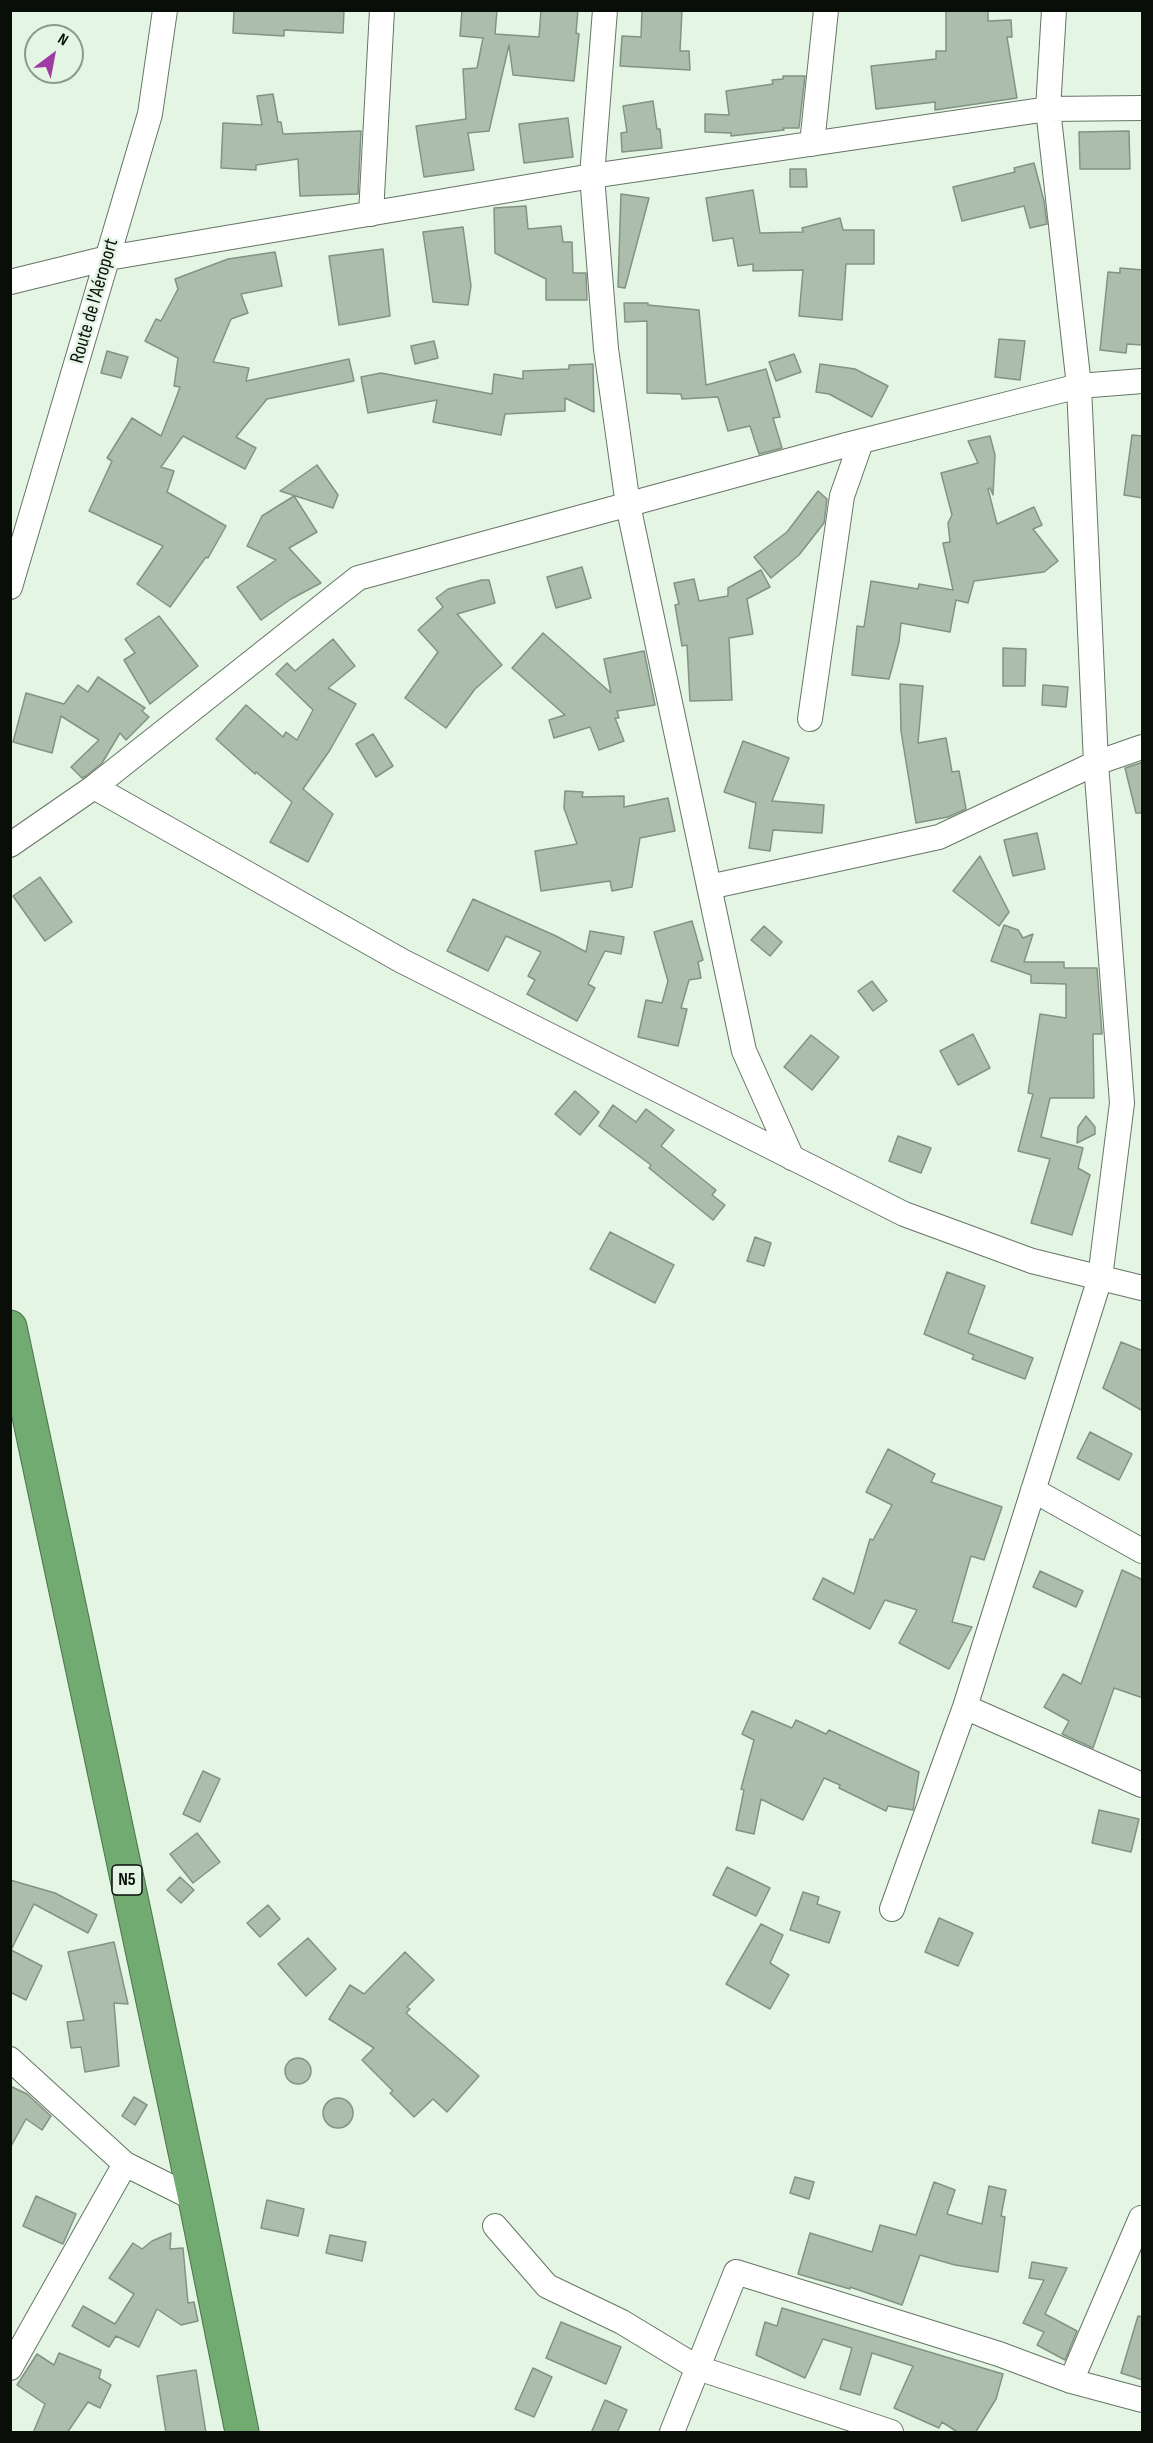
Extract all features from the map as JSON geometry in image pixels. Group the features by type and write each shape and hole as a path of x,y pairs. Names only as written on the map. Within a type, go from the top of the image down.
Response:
{"highway":[{"name":"N5","path":"13,1346 195,2199 242,2433"}],"street":[{"name":"Route de l'Aéroport","path":"10,587 150,114 165,10"},
{"path":"371,214 382,10"},
{"path":"605,10 591,176 606,349 628,505 744,1051 792,1158"},
{"path":"812,144 826,10"},
{"path":"892,1909 965,1707 1100,1278 1122,1103 1096,763 1079,386 1048,109 1054,10"},
{"path":"10,282 108,258 591,176 1048,109 1143,108"},
{"path":"10,845 94,787 358,578 861,442 1079,386 1143,381"},
{"path":"810,719 842,496 861,442"},
{"path":"709,887 939,837 1096,763 1143,747"},
{"path":"94,787 402,961 904,1214 1032,1261 1143,1288"},
{"path":"1033,1490 1143,1551"},
{"path":"965,1707 1143,1785"},
{"path":"10,2059 125,2164 195,2199"},
{"path":"10,2368 125,2164"},
{"path":"1071,2381 1141,2218"},
{"path":"495,2226 547,2286 622,2322 698,2368 891,2433"},
{"path":"672,2433 736,2272 999,2354 1071,2381 1143,2400"}],"building":[{"path":"234,10 344,10 343,33 284,30 284,36 233,33"},
{"path":"462,10 497,10 495,34 539,37 541,10 578,10 576,33 579,34 574,81 513,75 509,45 489,131 468,133 474,170 424,177 416,126 466,119 463,69 477,68 483,38 460,36"},
{"path":"642,10 682,10 680,51 689,51 690,70 620,66 622,36 641,37"},
{"path":"946,10 988,10 988,21 1011,20 1012,37 1007,37 1017,98 935,110 935,102 876,109 871,66 936,59 936,51 946,51"},
{"path":"783,76 805,76 799,128 783,128 784,130 731,136 731,133 705,132 705,114 729,115 726,91 773,84 772,80 783,79"},
{"path":"273,94 278,122 281,122 283,134 361,131 358,194 300,196 298,159 256,165 256,170 221,168 223,123 262,125 257,96"},
{"path":"653,101 662,148 622,152 621,133 627,132 623,106"},
{"path":"568,118 573,157 524,163 519,124"},
{"path":"1129,131 1130,169 1080,169 1079,132"},
{"path":"1034,163 1044,201 1047,224 1030,228 1024,206 962,221 953,187 1015,172 1014,168"},
{"path":"790,169 806,169 807,187 790,187"},
{"path":"753,190 760,233 803,232 802,228 840,218 843,230 874,230 874,264 846,264 842,320 799,316 803,270 753,271 753,264 738,266 733,238 713,241 706,198"},
{"path":"621,194 649,198 625,288 618,287"},
{"path":"526,206 528,229 561,226 563,242 572,242 573,273 586,273 587,300 546,300 546,279 495,253 494,208"},
{"path":"463,227 471,286 468,305 433,302 423,232"},
{"path":"383,249 390,316 339,325 329,256"},
{"path":"275,252 282,286 241,294 248,313 231,319 213,362 249,368 246,381 349,359 354,381 267,399 236,437 256,448 245,469 183,436 161,467 174,471 167,492 226,526 208,558 206,557 170,607 137,584 163,546 89,511 112,461 107,458 132,418 161,436 173,406 180,387 174,386 178,358 145,341 156,319 161,321 178,289 175,279 228,259"},
{"path":"1120,268 1143,270 1143,345 1127,344 1126,353 1100,350 1108,272 1120,273"},
{"path":"624,303 648,303 648,305 699,310 706,385 766,369 780,417 773,418 782,448 759,454 750,426 728,431 718,397 682,399 681,394 647,393 647,321 625,322"},
{"path":"999,339 1025,341 1020,380 995,377"},
{"path":"434,341 438,358 415,364 411,346"},
{"path":"107,351 128,357 121,378 101,373"},
{"path":"794,354 801,372 776,381 769,362"},
{"path":"593,364 594,412 565,398 565,411 505,414 501,435 433,422 437,400 368,413 361,377 381,373 492,394 494,374 523,379 523,371 569,369 569,365"},
{"path":"820,364 855,369 888,386 872,417 829,394 816,392"},
{"path":"1132,435 1143,436 1143,498 1124,495"},
{"path":"990,436 995,455 993,495 990,488 988,489 997,524 1034,507 1042,525 1033,529 1058,561 1044,572 974,581 968,603 956,600 950,632 901,623 899,642 889,679 852,675 857,626 864,627 871,581 918,589 919,584 953,590 943,543 950,542 948,523 952,515 941,473 978,463 968,441"},
{"path":"317,465 338,495 333,508 280,491"},
{"path":"818,491 827,499 824,523 799,555 771,578 754,557 787,532"},
{"path":"294,496 317,532 289,548 321,583 291,599 261,620 237,587 276,560 247,546 262,516"},
{"path":"582,567 591,598 556,608 547,577"},
{"path":"761,570 770,587 747,599 753,634 729,638 732,700 690,701 687,645 682,646 675,605 679,604 674,583 694,579 699,601 728,596 728,588"},
{"path":"489,580 495,603 457,614 502,665 475,689 446,728 405,698 438,652 418,630 443,607 436,598 448,589"},
{"path":"159,616 198,666 150,704 124,660 135,653 125,639"},
{"path":"543,633 611,693 604,659 644,651 655,705 617,711 619,718 615,718 624,741 599,750 590,727 554,738 549,720 565,715 512,668"},
{"path":"333,639 355,666 328,688 356,704 330,750 303,789 333,814 308,862 270,842 292,802 256,772 255,774 216,739 246,705 283,737 286,732 297,740 313,710 276,674 287,663 295,671"},
{"path":"1003,648 1026,649 1025,686 1003,686"},
{"path":"98,677 145,708 142,711 149,717 126,740 120,733 102,763 86,776 82,778 71,767 99,740 61,716 52,753 13,742 26,693 64,704 78,685 88,692"},
{"path":"900,684 923,686 918,743 946,738 952,772 959,771 966,809 948,817 916,823 901,731"},
{"path":"1043,685 1068,687 1066,707 1042,705"},
{"path":"373,734 393,766 376,777 356,744"},
{"path":"743,741 789,758 772,801 824,805 822,833 773,830 770,851 749,848 756,803 724,792"},
{"path":"1143,762 1143,813 1136,813 1125,768"},
{"path":"565,791 583,792 582,797 624,796 624,807 668,798 675,831 640,838 632,887 612,891 610,881 541,891 535,851 577,844 564,808"},
{"path":"1037,833 1045,869 1013,876 1004,840"},
{"path":"980,856 1009,912 999,926 953,891"},
{"path":"40,877 72,922 45,941 13,896"},
{"path":"473,899 586,952 590,931 624,937 621,954 605,951 588,984 595,988 577,1021 527,994 535,980 528,976 541,952 506,936 488,971 447,951"},
{"path":"692,921 703,960 698,962 701,978 689,980 681,1008 687,1009 678,1046 638,1037 646,1000 662,1003 668,981 654,932"},
{"path":"1004,925 1018,930 1023,938 1033,934 1024,962 1064,962 1064,968 1097,968 1102,1034 1093,1034 1094,1098 1050,1098 1041,1137 1083,1148 1078,1168 1090,1175 1072,1235 1031,1223 1050,1159 1018,1151 1033,1094 1028,1093 1040,1014 1066,1018 1066,984 1031,983 1031,975 991,961"},
{"path":"764,926 782,942 770,956 751,940"},
{"path":"872,981 887,1001 873,1011 858,991"},
{"path":"973,1034 990,1068 958,1085 940,1051"},
{"path":"811,1035 839,1057 812,1090 784,1067"},
{"path":"575,1091 599,1112 580,1135 555,1114"},
{"path":"613,1105 636,1122 646,1109 674,1130 661,1146 716,1190 712,1195 725,1205 713,1220 649,1168 651,1165 599,1126"},
{"path":"1086,1116 1095,1127 1095,1134 1077,1143 1078,1127"},
{"path":"898,1136 931,1148 921,1173 889,1161"},
{"path":"610,1232 674,1265 655,1303 590,1269"},
{"path":"755,1237 771,1243 764,1266 747,1261"},
{"path":"947,1272 985,1286 968,1333 1033,1358 1025,1379 972,1359 974,1355 924,1334"},
{"path":"1121,1342 1143,1351 1143,1411 1103,1388"},
{"path":"1090,1432 1132,1454 1119,1480 1077,1458"},
{"path":"888,1449 935,1474 931,1482 1002,1507 984,1560 971,1556 952,1622 972,1627 949,1669 899,1643 917,1610 885,1600 870,1629 813,1599 823,1578 854,1594 870,1539 873,1540 892,1505 866,1492"},
{"path":"1122,1570 1143,1580 1143,1698 1114,1688 1093,1748 1062,1734 1069,1721 1044,1707 1063,1674 1081,1684"},
{"path":"1040,1571 1083,1591 1076,1607 1033,1587"},
{"path":"752,1711 792,1728 796,1720 826,1734 829,1730 919,1772 913,1810 888,1806 886,1811 824,1778 803,1820 761,1799 754,1834 736,1830 744,1790 741,1789 754,1740 742,1734"},
{"path":"203,1771 220,1779 200,1822 183,1814"},
{"path":"1099,1810 1139,1819 1131,1852 1092,1843"},
{"path":"197,1833 220,1862 193,1883 170,1854"},
{"path":"727,1867 770,1888 756,1916 713,1895"},
{"path":"180,1877 194,1890 181,1903 167,1890"},
{"path":"10,1880 55,1893 97,1915 88,1933 34,1904 11,1950 42,1966 26,2000 10,1992"},
{"path":"803,1892 819,1897 817,1904 840,1912 829,1943 790,1930"},
{"path":"268,1905 280,1919 260,1937 247,1923"},
{"path":"939,1918 973,1933 958,1966 925,1952"},
{"path":"761,1924 783,1935 770,1963 789,1975 770,2009 726,1984"},
{"path":"308,1938 336,1969 306,1996 278,1964"},
{"path":"114,1942 128,2004 114,2003 119,2066 85,2072 81,2047 71,2048 67,2022 84,2020 68,1952"},
{"path":"405,1952 434,1980 407,2007 410,2009 406,2013 479,2076 447,2112 433,2099 414,2117 390,2093 393,2091 362,2060 374,2048 329,2019 350,1985 364,1994"},
{"path":"298,2058 307,2062 311,2071 307,2080 298,2084 289,2080 285,2071 289,2062"},
{"path":"10,2086 27,2094 51,2116 42,2130 26,2119 10,2148"},
{"path":"134,2097 147,2105 135,2125 122,2116"},
{"path":"338,2098 344,2099 352,2107 352,2119 344,2127 338,2128 332,2127 324,2119 323,2113 324,2107 332,2099"},
{"path":"795,2177 814,2182 809,2199 790,2193"},
{"path":"934,2182 955,2190 947,2214 982,2224 989,2186 1006,2190 1001,2216 1005,2217 998,2272 955,2265 920,2255 902,2305 850,2287 850,2289 798,2274 810,2233 872,2252 880,2225 916,2235"},
{"path":"36,2196 76,2214 63,2244 23,2226"},
{"path":"267,2200 304,2209 298,2236 261,2228"},
{"path":"171,2233 170,2249 183,2248 188,2303 194,2302 198,2321 181,2325 157,2309 139,2347 116,2336 109,2347 72,2326 83,2306 115,2324 134,2294 109,2278 133,2243 142,2249 152,2241"},
{"path":"330,2235 366,2242 362,2261 326,2253"},
{"path":"1032,2262 1067,2268 1045,2314 1077,2331 1065,2360 1037,2345 1044,2332 1023,2323 1044,2280 1029,2278"},
{"path":"782,2308 1003,2374 996,2399 975,2433 959,2433 942,2422 939,2428 894,2408 913,2366 872,2353 860,2395 840,2389 852,2348 823,2339 805,2378 756,2355 765,2322 777,2326"},
{"path":"1138,2316 1143,2317 1143,2380 1121,2373"},
{"path":"561,2322 621,2347 606,2384 546,2358"},
{"path":"59,2353 101,2370 99,2378 111,2385 100,2408 88,2402 67,2433 33,2433 45,2404 17,2385 37,2354 54,2365"},
{"path":"533,2368 552,2377 534,2417 515,2409"},
{"path":"196,2370 206,2433 166,2433 157,2376"},
{"path":"605,2400 627,2410 617,2433 591,2433"}]}
